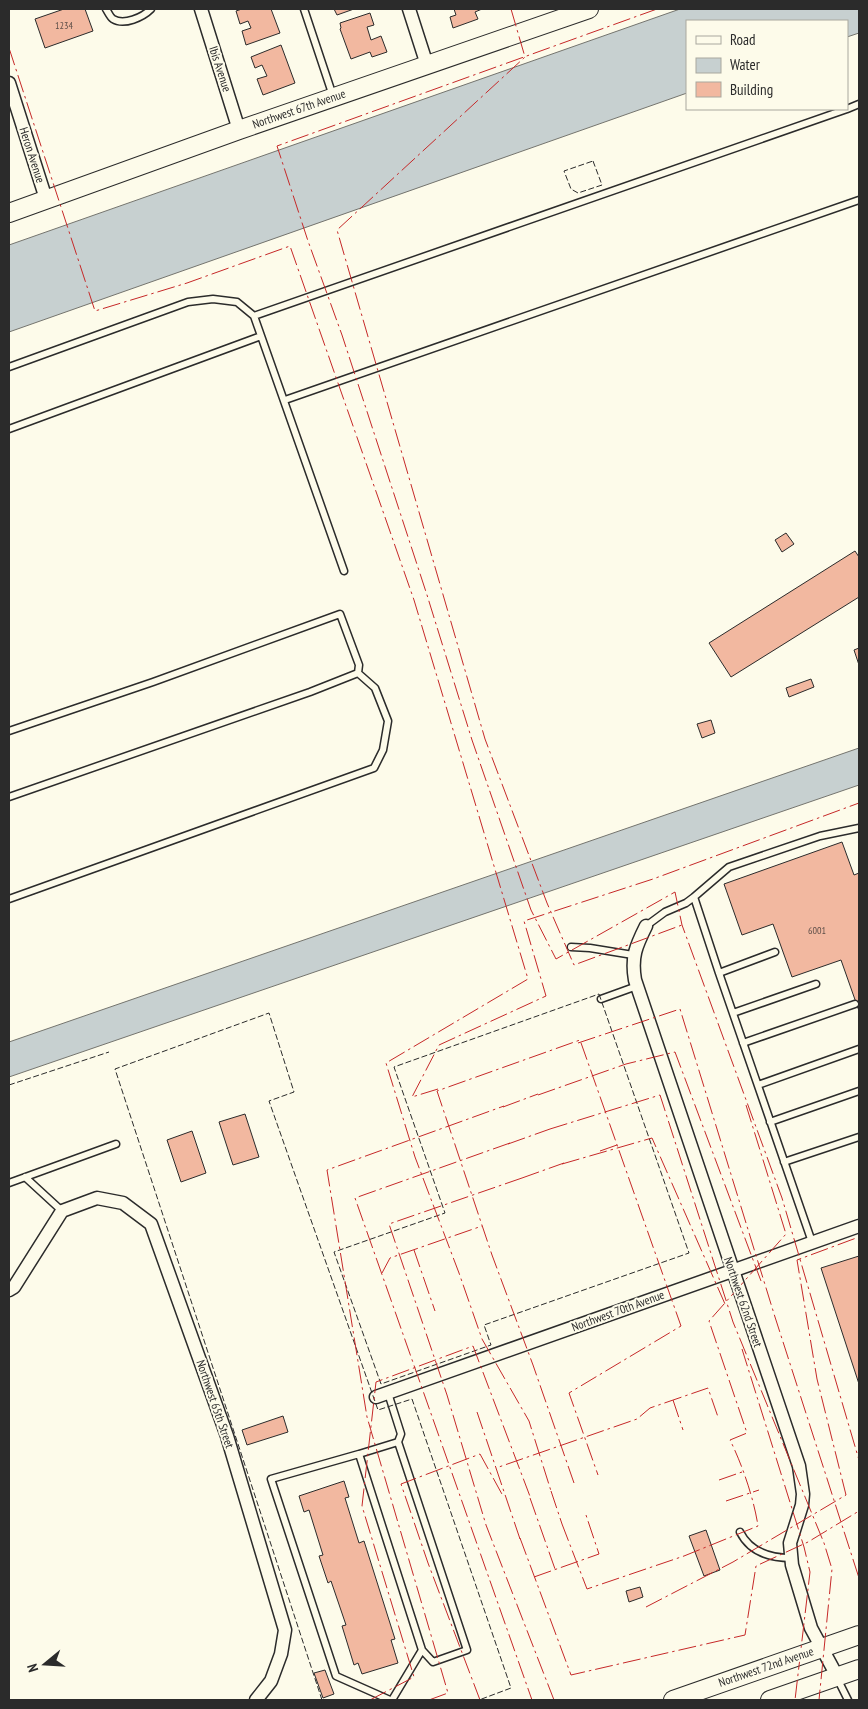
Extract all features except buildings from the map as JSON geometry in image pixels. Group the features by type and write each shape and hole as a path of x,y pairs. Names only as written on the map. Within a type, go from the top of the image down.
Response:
{"street":[{"name":"Ibis Avenue","path":"201,9 239,130"},
{"path":"409,9 427,65"},
{"name":"Northwest 67th Avenue","path":"9,213 239,130 590,9"},
{"name":"Heron Avenue","path":"9,83 46,199"},
{"name":"Northwest 62nd Street","path":"646,926 633,955 633,967 637,986 799,1466 803,1494 802,1505 790,1543 791,1558 811,1628 837,1676"},
{"name":"Northwest 65th Street","path":"62,1211 97,1198 123,1203 151,1224 227,1436 285,1630 282,1654 271,1681 256,1700"},
{"path":"9,1290 14,1287 62,1211"},
{"name":"Northwest 70th Avenue","path":"382,1395 859,1226"},
{"name":"Northwest 72nd Avenue","path":"673,1700 859,1635"},
{"path":"770,1700 859,1668"}],"lane":[{"path":"106,9 112,19 124,22 146,14 152,9"},
{"path":"304,9 334,97"},
{"path":"254,316 844,110"},
{"path":"285,400 859,200"},
{"path":"9,367 188,302 213,299 237,302 254,316 344,571"},
{"path":"9,429 261,336"},
{"path":"9,732 340,614 359,665 358,673"},
{"path":"9,796 303,694 358,673"},
{"path":"9,899 374,768 384,750 388,721 375,688 358,673"},
{"path":"646,926 665,912 694,898 729,867 820,836 859,828"},
{"path":"694,898 812,1242"},
{"path":"570,947 590,948 633,955"},
{"path":"719,973 775,952"},
{"path":"733,1013 816,984"},
{"path":"601,999 637,986"},
{"path":"743,1043 855,1004"},
{"path":"758,1084 859,1049"},
{"path":"770,1122 859,1091"},
{"path":"784,1162 859,1137"},
{"path":"9,1183 116,1144"},
{"path":"25,1177 62,1211"},
{"path":"359,1454 422,1650 433,1662 467,1650 398,1442 401,1434 382,1395"},
{"path":"398,1442 271,1479 336,1676 391,1700 422,1650"},
{"path":"740,1532 750,1545 762,1553 778,1558 791,1558"},
{"path":"837,1676 848,1700"}],"water":[{"path":"680,9 859,9 859,33 848,37 848,20 686,20 686,93 9,332 9,245"},
{"path":"859,748 859,785 9,1077 9,1042"}],"fence":[{"path":"593,161 602,185 578,193 571,189 564,171 593,161"},
{"path":"599,994 689,1253 484,1325 491,1345 381,1384 334,1252 445,1213 394,1067 599,994"},
{"path":"322,1700 115,1069 269,1013 294,1092 269,1101 378,1410 412,1399 511,1688 479,1700"},
{"path":"9,1085 109,1052"}],"power":[{"path":"511,9 525,57 337,230 485,739 547,903 574,965 682,925"},
{"path":"657,9 277,146 308,241 342,335 472,740 531,910 556,959 675,892 682,925 782,1198 859,1460"},
{"path":"9,48 95,311 187,283 290,246 414,600 528,979 386,1063 415,1157 482,1339 529,1421 551,1491"},
{"path":"438,1089 412,1097 439,1045 546,996 524,921 653,879 859,803"},
{"path":"578,1043 680,1009 775,1317 859,1578"},
{"path":"574,1483 492,1255 437,1091 580,1040 681,1326 569,1393 598,1475"},
{"path":"538,1095 626,1064 675,1052 761,1281"},
{"path":"503,1107 538,1094"},
{"path":"550,1129 660,1095 733,1322 824,1543 832,1569 819,1700"},
{"path":"562,1524 587,1589 684,1556 758,1526 747,1482 730,1440 747,1433 709,1321 786,1234 746,1105"},
{"path":"429,1700 448,1693 367,1417 327,1170 504,1106"},
{"path":"508,1144 550,1129"},
{"path":"562,1164 652,1138 725,1304"},
{"path":"510,1143 355,1198 532,1700"},
{"path":"600,1151 617,1145"},
{"path":"522,1178 564,1163"},
{"path":"522,1178 389,1224 447,1395 486,1525 554,1700"},
{"path":"382,1273 390,1258 482,1226"},
{"path":"646,1607 733,1562 846,1495 817,1379 797,1260 859,1237"},
{"path":"414,1250 435,1311"},
{"path":"370,1700 414,1677 362,1506 376,1382 473,1346 531,1499"},
{"path":"742,1349 804,1547 810,1572 795,1700"},
{"path":"520,1539 496,1468 637,1419 650,1408 708,1388 718,1417"},
{"path":"673,1400 683,1430"},
{"path":"477,1412 496,1468"},
{"path":"480,1700 428,1563 401,1484 480,1454 503,1496"},
{"path":"719,1480 742,1472"},
{"path":"726,1501 759,1490"},
{"path":"551,1491 562,1524"},
{"path":"530,1498 555,1569"},
{"path":"520,1538 571,1675 745,1635 756,1566 808,1542 859,1511"},
{"path":"534,1577 599,1554 586,1515"}]}
